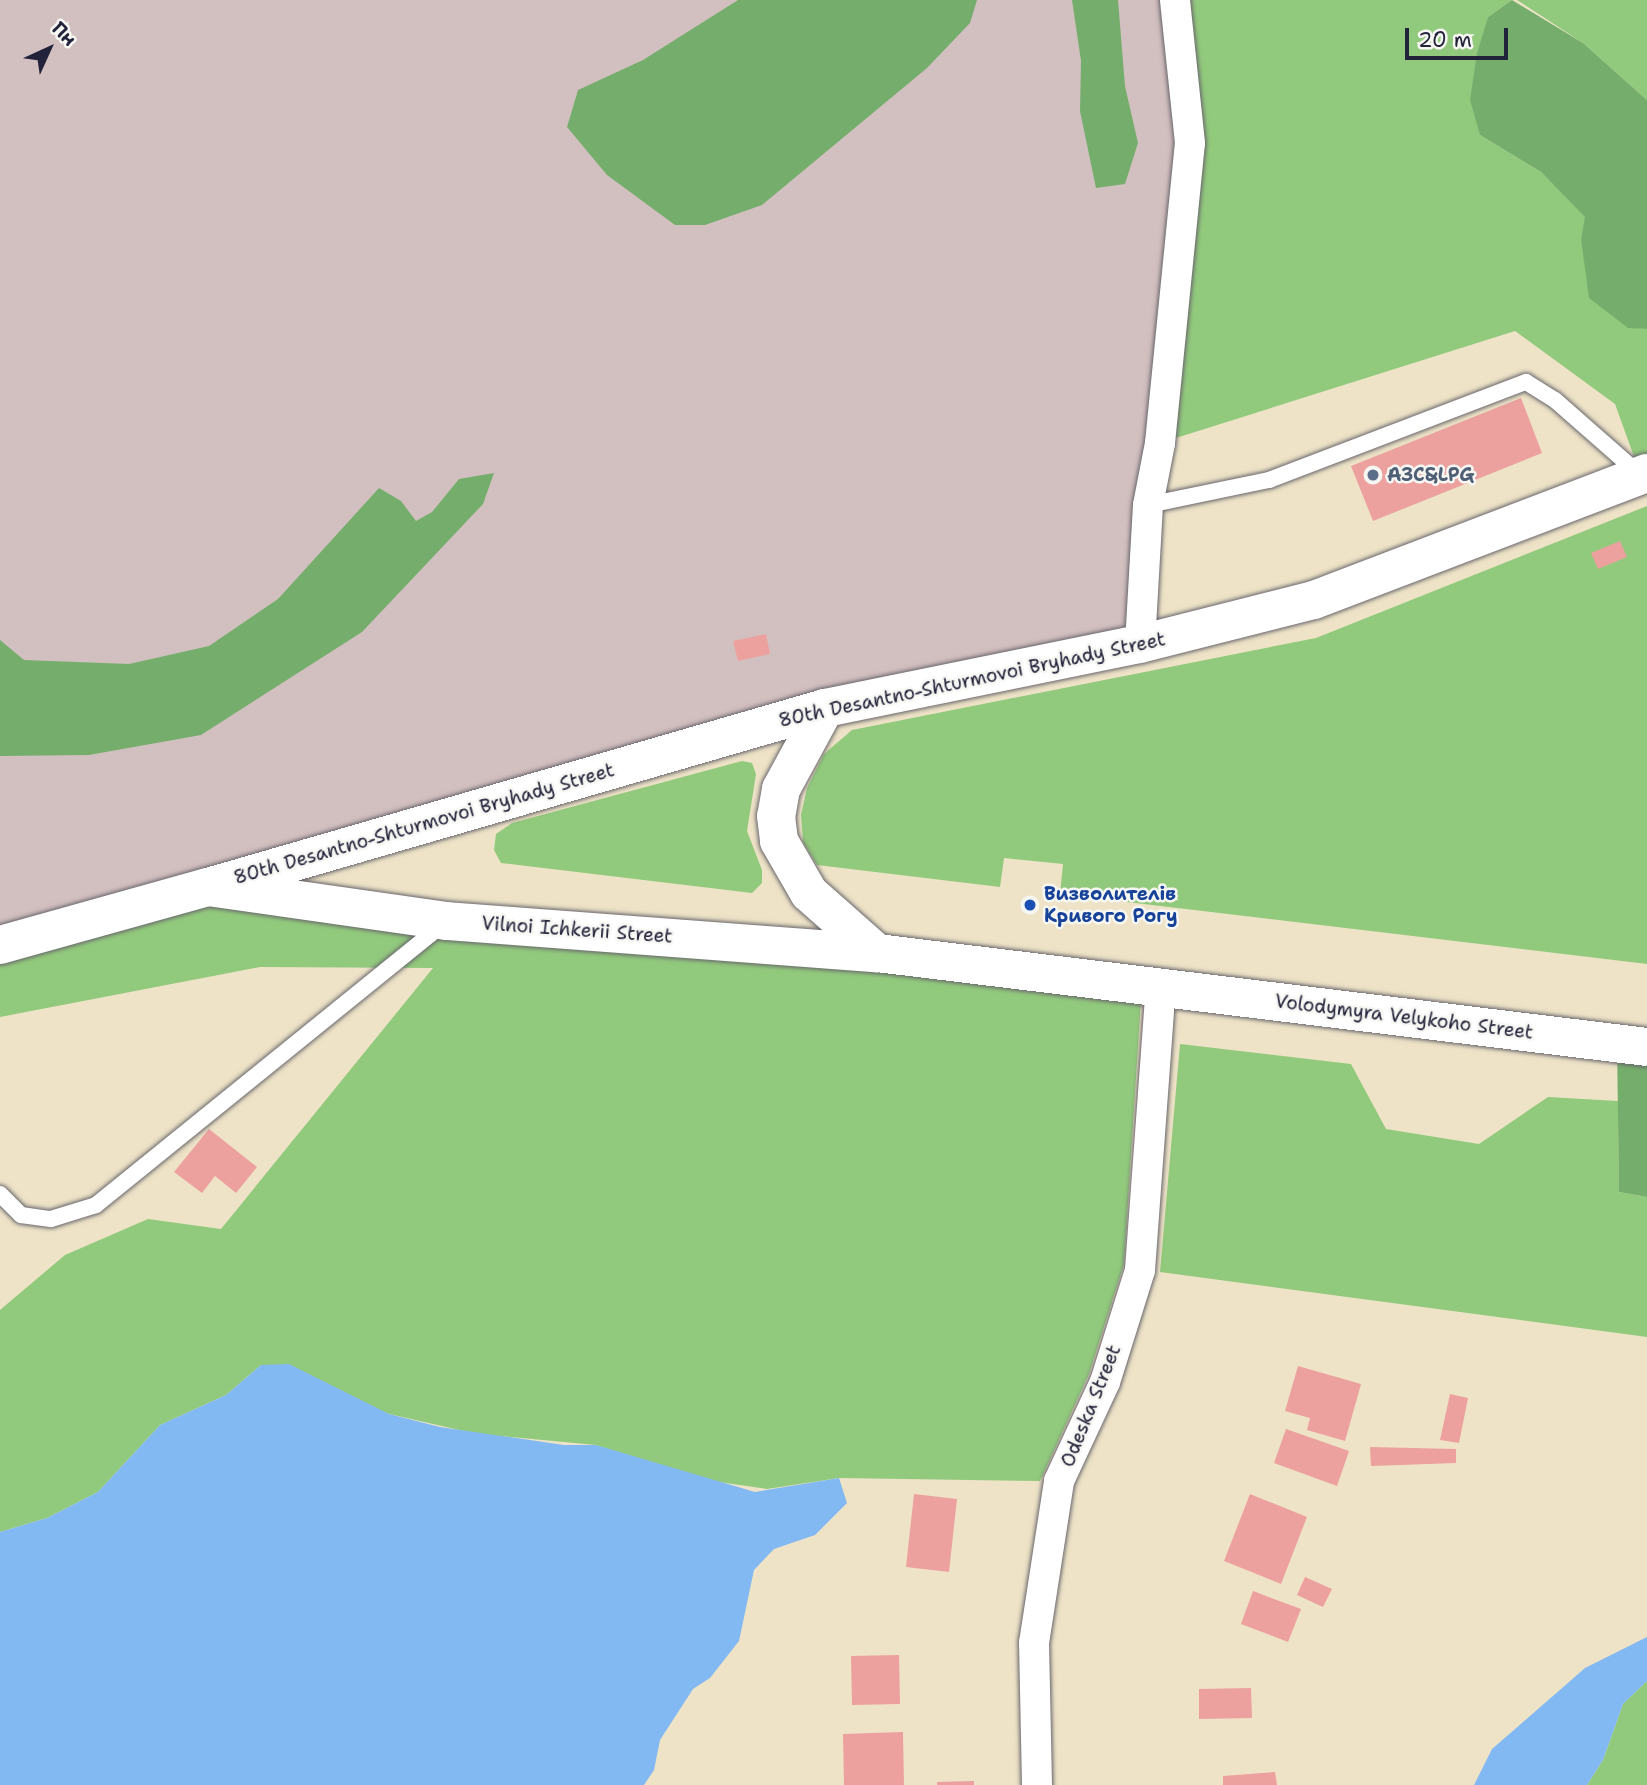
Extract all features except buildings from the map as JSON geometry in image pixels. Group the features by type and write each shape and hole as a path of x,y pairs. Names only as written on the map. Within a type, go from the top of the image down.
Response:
{"main road":[{"name":"80th Desantno-Shturmovoi Bryhady Street","path":"208,887 825,708 1140,644 1314,600 1644,475"},
{"path":"825,708 781,789 776,816 779,841 809,893 877,953"},
{"name":"Vilnoi Ichkerii Street","path":"0,944 208,887 447,920 877,953 1161,986"},
{"name":"Volodymyra Velykoho Street","path":"1161,986 1647,1047"}],"street":[{"path":"1140,644 1148,505 1160,443 1191,143 1175,0"},
{"name":"Odeska Street","path":"1037,1785 1034,1643 1059,1481 1105,1382 1140,1270 1161,986"}],"lane":[{"path":"1148,505 1269,480 1526,382 1555,400 1644,475"},
{"path":"0,1194 21,1215 51,1219 96,1205 447,920"}],"shaded area":[{"path":"0,0 1175,0 1190,143 1140,644 0,945"}],"green space":[{"path":"738,0 977,0 970,23 927,68 762,205 705,225 675,225 607,175 567,127 578,90 643,60"},
{"path":"1072,0 1118,0 1125,86 1138,143 1125,184 1096,188 1080,111 1081,61"},
{"path":"1175,0 1512,0 1488,17 1480,135 1541,172 1586,217 1581,239 1628,327 1647,329 1647,473 1641,476 1615,404 1515,331 1160,443 1190,143"},
{"path":"1512,0 1583,43 1647,100 1647,329 1628,328 1589,298 1581,239 1585,217 1541,172 1480,135 1470,100 1477,53 1488,17"},
{"path":"1517,0 1647,0 1647,100 1583,43"},
{"path":"494,473 483,504 362,632 201,735 89,755 0,756 0,640 24,660 129,664 209,646 278,599 379,488 401,501 416,521 432,512 459,479"},
{"path":"1647,506 1647,964 1060,894 1063,864 1004,858 1000,887 817,865 803,842 801,815 807,788 824,754 852,730 1316,638"},
{"path":"742,761 752,763 756,774 747,831 762,870 762,883 752,893 501,863 494,850 496,834 512,823"},
{"path":"208,887 1142,984 1124,1264 1089,1374 1040,1481 839,1478 767,1489 705,1480 596,1445 477,1434 389,1414 261,1365 226,1395 160,1425 98,1492 47,1518 0,1532 0,1310 65,1255 148,1219 221,1229 433,968 260,967 0,1017 0,945"},
{"path":"1180,1044 1351,1064 1386,1129 1479,1144 1548,1097 1618,1101 1619,1192 1647,1197 1647,1337 1160,1272"},
{"path":"1617,1044 1647,1047 1647,1197 1619,1192"},
{"path":"1647,1681 1647,1785 1587,1785 1603,1760 1623,1704"}],"water":[{"path":"289,1364 389,1414 440,1427 564,1445 596,1445 755,1492 839,1478 847,1503 815,1535 774,1549 754,1570 739,1641 710,1678 693,1689 660,1740 654,1770 644,1785 0,1785 0,1532 47,1518 98,1492 160,1425 226,1395 261,1365"},
{"path":"1647,1637 1647,1681 1623,1704 1603,1760 1587,1785 1474,1785 1492,1749 1585,1668"}],"place":[{"name":"АЗС&LPG","path":"1373,475"},
{"name":"Визволителів Кривого Рогу","path":"1030,905"}]}
